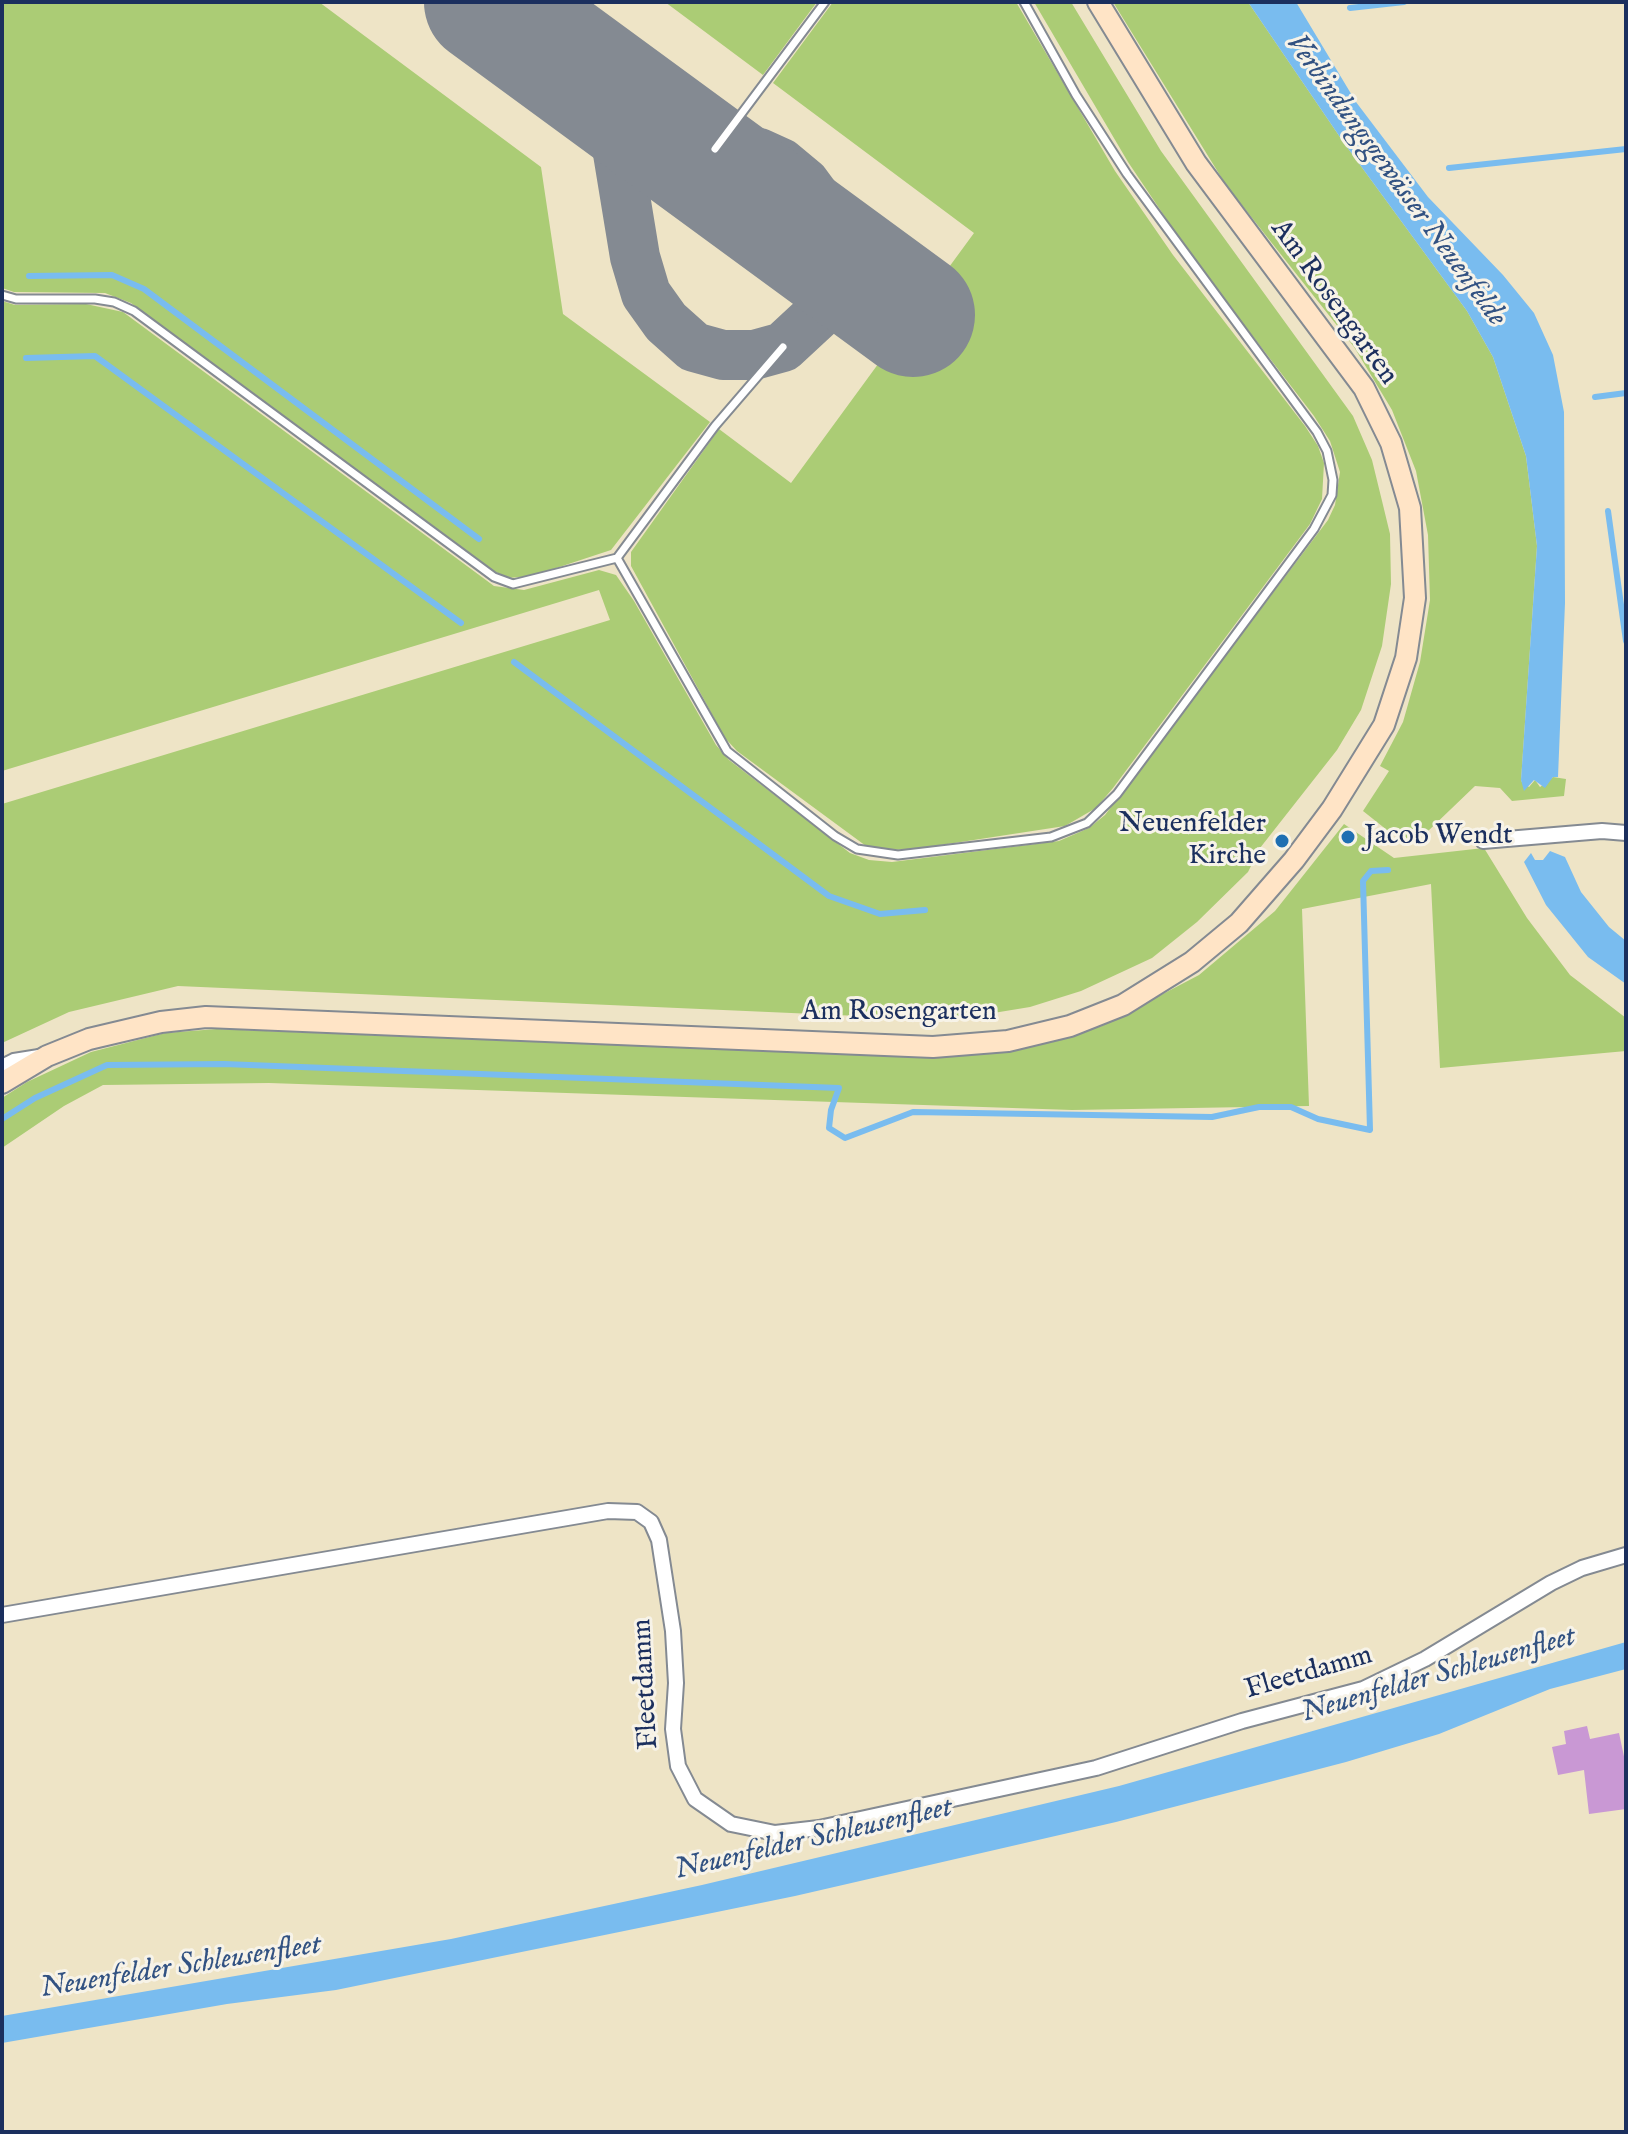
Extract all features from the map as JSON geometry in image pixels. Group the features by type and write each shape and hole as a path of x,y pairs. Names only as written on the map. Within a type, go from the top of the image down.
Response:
{"main road":[{"name":"Am Rosengarten","path":"2,1083 47,1056 132,1028 206,1017 933,1047 1008,1041 1070,1026 1123,1005 1192,962 1239,923 1294,860 1339,800 1384,725 1406,658 1415,598 1410,508 1391,443 1364,388 1196,163 1098,2"}],"street":[{"path":"1483,841 1602,831 1626,833"},
{"path":"2,1067 14,1061 47,1056"},
{"name":"Fleetdamm","path":"2,1615 608,1511 637,1512 651,1522 659,1540 673,1631 676,1683 673,1729 678,1766 695,1799 731,1824 775,1833 819,1828 1096,1768 1242,1721 1363,1689 1425,1659 1551,1583 1626,1555"}],"lane":[{"path":"715,149 825,2"},
{"path":"617,558 727,751 835,836 857,849 898,855 1051,837 1087,823 1117,794 1314,529 1332,495 1333,480 1322,441 1127,174 1076,95 1024,2"},
{"path":"2,295 16,299 95,299 114,302 134,311 503,582 525,584 617,558 715,426 783,347"}],"green space":[{"path":"2,2 319,2 541,167 563,314 710,422 611,550 532,576 508,578 494,571 131,303 105,293 14,292 2,288"},
{"path":"665,2 817,2 763,75"},
{"path":"833,2 1016,2 1115,171 1173,255 1305,426 1318,446 1324,463 1322,499 1310,524 1113,788 1096,808 1065,826 915,849 889,850 866,846 737,751 725,738 631,566 631,552 719,429 791,483 974,233 773,83"},
{"path":"1034,2 1071,2 1161,151 1353,416 1372,460 1390,534 1391,584 1382,646 1361,710 1337,750 1260,848 1248,872 1197,922 1152,958 1081,991 1030,1007 975,1016 882,1017 178,986 69,1012 2,1043 2,804 610,620 599,590 2,771 2,301 15,305 86,304 123,312 494,586 524,590 599,570 616,575 716,745 729,760 850,853 869,860 892,862 1059,841 1089,828 1105,815 1328,520 1335,505 1340,472 1330,441 1314,416 1192,257 1128,162"},
{"path":"1113,2 1248,2 1344,143 1467,311 1493,357 1526,456 1537,546 1521,781 1529,787 1535,780 1540,787 1553,777 1566,779 1564,796 1512,801 1500,788 1475,786 1426,833 1407,838 1392,834 1363,811 1389,771 1380,766 1403,722 1420,662 1430,600 1428,535 1416,471 1392,410 1354,347 1226,185"},
{"path":"1344,824 1394,858 1484,848 1527,918 1570,975 1626,1018 1626,1051 1440,1068 1431,884 1302,909 1309,1106 1072,1110 269,1083 103,1085 64,1106 2,1148 2,1098 27,1082 91,1052 165,1033 217,1029 933,1058 1010,1051 1039,1045 1102,1026 1199,975 1275,911"}],"water":[{"name":"Verbindungsgewässer Neuenfelde","path":"1248,2 1296,2 1356,102 1428,197 1503,275 1534,313 1553,355 1564,412 1565,603 1558,777 1553,777 1545,788 1534,780 1524,791 1521,780 1537,546 1526,456 1493,357 1467,311 1344,143"},
{"path":"1550,851 1565,857 1581,892 1609,927 1626,941 1626,984 1588,957 1546,905 1524,862 1531,853 1535,860 1543,860"},
{"path":"1626,1642 1626,1669 1550,1689 1439,1734 1346,1762 1116,1822 795,1896 336,1990 227,2004 2,2043 2,2016 451,1939 702,1885 1119,1786"}],"building":[{"path":"1587,1726 1590,1739 1619,1733 1626,1766 1626,1809 1589,1814 1584,1770 1558,1775 1552,1747 1566,1744 1564,1731"}],"waterway":[{"path":"1350,8 1404,2"},
{"path":"1449,168 1626,149"},
{"path":"29,276 112,275 144,289 479,539"},
{"path":"26,358 95,356 461,623"},
{"path":"1595,397 1626,393"},
{"path":"1608,511 1626,641"},
{"path":"514,662 829,896 880,914 925,910"},
{"path":"2,1119 35,1098 107,1065 224,1064 839,1088 831,1110 829,1128 845,1138 913,1112 1212,1117 1259,1107 1291,1107 1318,1119 1370,1130 1363,881 1371,871 1388,870"}],"taxiway":[{"path":"576,70 594,88 615,135 635,257 646,294 666,322 694,347 723,355 754,355 783,347 824,309 832,286 835,258 832,234 822,206 805,183 781,163 759,153 694,143 586,77"}],"runway":[{"path":"486,2 913,315"}],"place":[{"name":"Jacob Wendt","path":"1348,837"},
{"name":"Neuenfelder Kirche","path":"1282,841"}],"water label":[{"name":"Neuenfelder Schleusenfleet","path":"1439,1676"},
{"name":"Neuenfelder Schleusenfleet","path":"814,1840"},
{"name":"Neuenfelder Schleusenfleet","path":"181,1968"}]}
